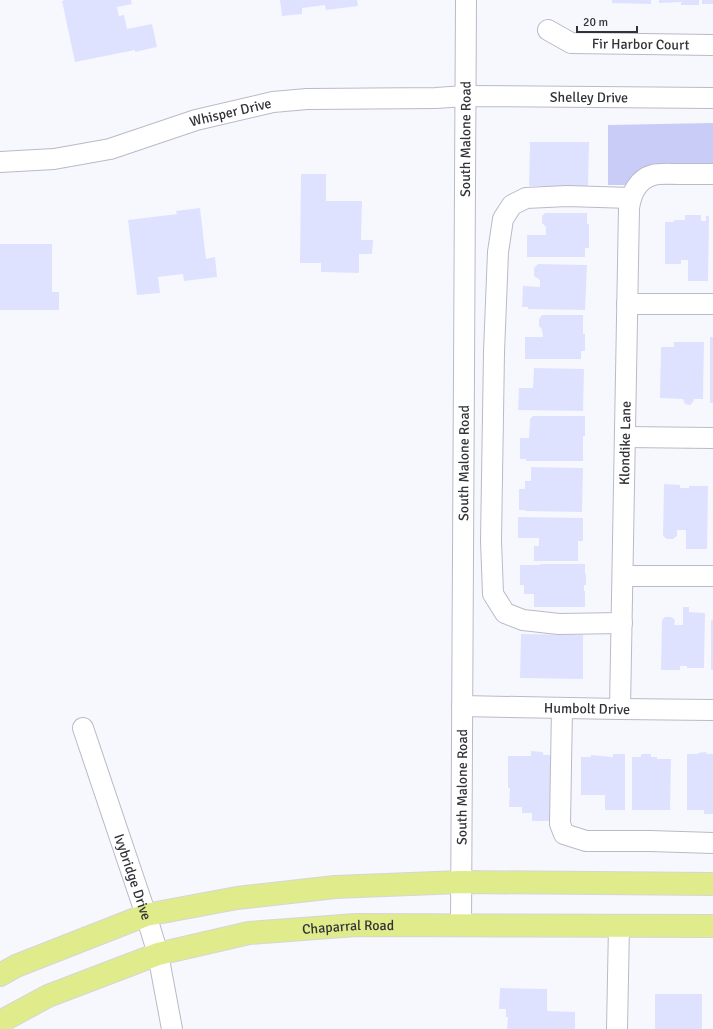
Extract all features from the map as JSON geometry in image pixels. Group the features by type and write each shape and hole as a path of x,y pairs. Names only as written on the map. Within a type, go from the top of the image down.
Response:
{"main road":[{"path":"0,975 16,966 146,915 237,898 335,887 461,882 713,884"},
{"name":"Chaparral Road","path":"0,1022 48,996 158,954 250,933 356,925 713,926"}],"street":[{"name":"South Malone Road","path":"461,926 466,0"},
{"name":"Fir Harbor Court","path":"548,30 572,43 713,46"},
{"name":"Shelley Drive","path":"465,96 713,98"},
{"name":"Whisper Drive","path":"0,162 54,159 110,149 196,120 273,102 307,99 436,98 465,96"},
{"path":"622,623 559,624 523,620 505,613 493,594 491,541 494,352 499,246 503,220 512,205 526,198 567,196 630,198 635,188 643,180 653,175 713,174"},
{"name":"Klondike Lane","path":"620,709 630,198"},
{"path":"628,304 713,304"},
{"path":"625,437 713,438"},
{"path":"623,576 713,576"},
{"name":"Humbolt Drive","path":"462,706 713,710"},
{"path":"562,708 560,824 564,834 586,841 713,843"},
{"name":"Ivybridge Drive","path":"83,728 158,954 172,1029"},
{"path":"617,1029 619,926"}],"shaded area":[{"path":"713,123 713,185 608,185 608,125"}],"building":[{"path":"131,0 132,4 117,7 119,16 124,15 127,29 152,24 157,47 75,62 62,1"},
{"path":"280,0 357,0 358,6 326,10 325,5 302,8 302,14 282,16"},
{"path":"612,0 651,0 651,4 612,3"},
{"path":"659,0 699,0 699,5 681,5 681,2 659,3"},
{"path":"702,0 713,0 713,4 702,4"},
{"path":"530,142 589,142 588,187 529,186"},
{"path":"301,174 326,174 326,201 362,201 361,240 373,240 372,254 359,254 359,273 321,272 321,263 300,263"},
{"path":"200,208 206,259 215,257 217,277 184,281 183,274 158,277 160,293 137,295 128,220 177,214 176,211"},
{"path":"545,213 587,213 587,224 589,224 589,248 585,248 585,257 527,257 527,235 546,235 546,227 542,223 542,216"},
{"path":"685,215 701,215 701,221 706,221 706,216 709,216 708,281 688,281 688,260 681,260 681,264 665,264 665,222 685,220"},
{"path":"0,244 52,244 52,292 59,292 59,310 0,310"},
{"path":"538,264 587,265 585,310 528,309 528,307 522,307 523,286 540,287 540,280 534,276 534,268"},
{"path":"542,315 583,315 585,351 581,351 581,359 525,359 525,337 543,337 542,329 539,326 539,319"},
{"path":"710,337 713,337 713,403 710,403"},
{"path":"674,342 704,342 703,399 694,399 690,405 685,404 683,399 660,398 661,347 674,347"},
{"path":"534,368 584,369 583,411 518,410 519,388 533,388"},
{"path":"533,416 585,416 583,461 526,461 526,459 520,459 520,438 529,438 530,419"},
{"path":"531,467 583,468 582,512 519,510 519,489 525,489 525,481 531,481"},
{"path":"664,484 680,485 680,488 689,488 689,486 708,486 707,549 686,549 686,530 677,530 677,536 673,539 667,539 663,536"},
{"path":"518,517 583,518 583,541 578,541 578,561 534,561 534,546 539,546 539,538 518,538"},
{"path":"585,564 585,607 534,607 534,594 524,594 524,585 520,585 520,565"},
{"path":"683,607 689,607 689,612 705,613 704,668 687,668 687,666 680,666 680,670 661,670 662,620 665,617 671,617 675,620 674,625 683,625"},
{"path":"713,619 713,670 711,670 711,621"},
{"path":"521,634 583,635 583,679 520,678"},
{"path":"531,751 543,752 543,755 552,755 550,821 532,821 532,813 522,813 522,807 509,807 510,788 508,788 508,756 531,756"},
{"path":"706,752 707,754 713,754 713,814 704,814 704,810 687,810 687,754"},
{"path":"613,754 625,754 625,810 605,810 605,795 581,795 581,757 591,757 591,755 613,757"},
{"path":"641,754 651,754 651,757 657,757 657,759 671,759 670,810 632,810 632,757 641,757"},
{"path":"500,988 547,989 547,1011 575,1012 575,1029 507,1029 508,1017 506,1017 506,1009 499,1009"},
{"path":"655,994 702,994 702,1029 655,1029"}]}
